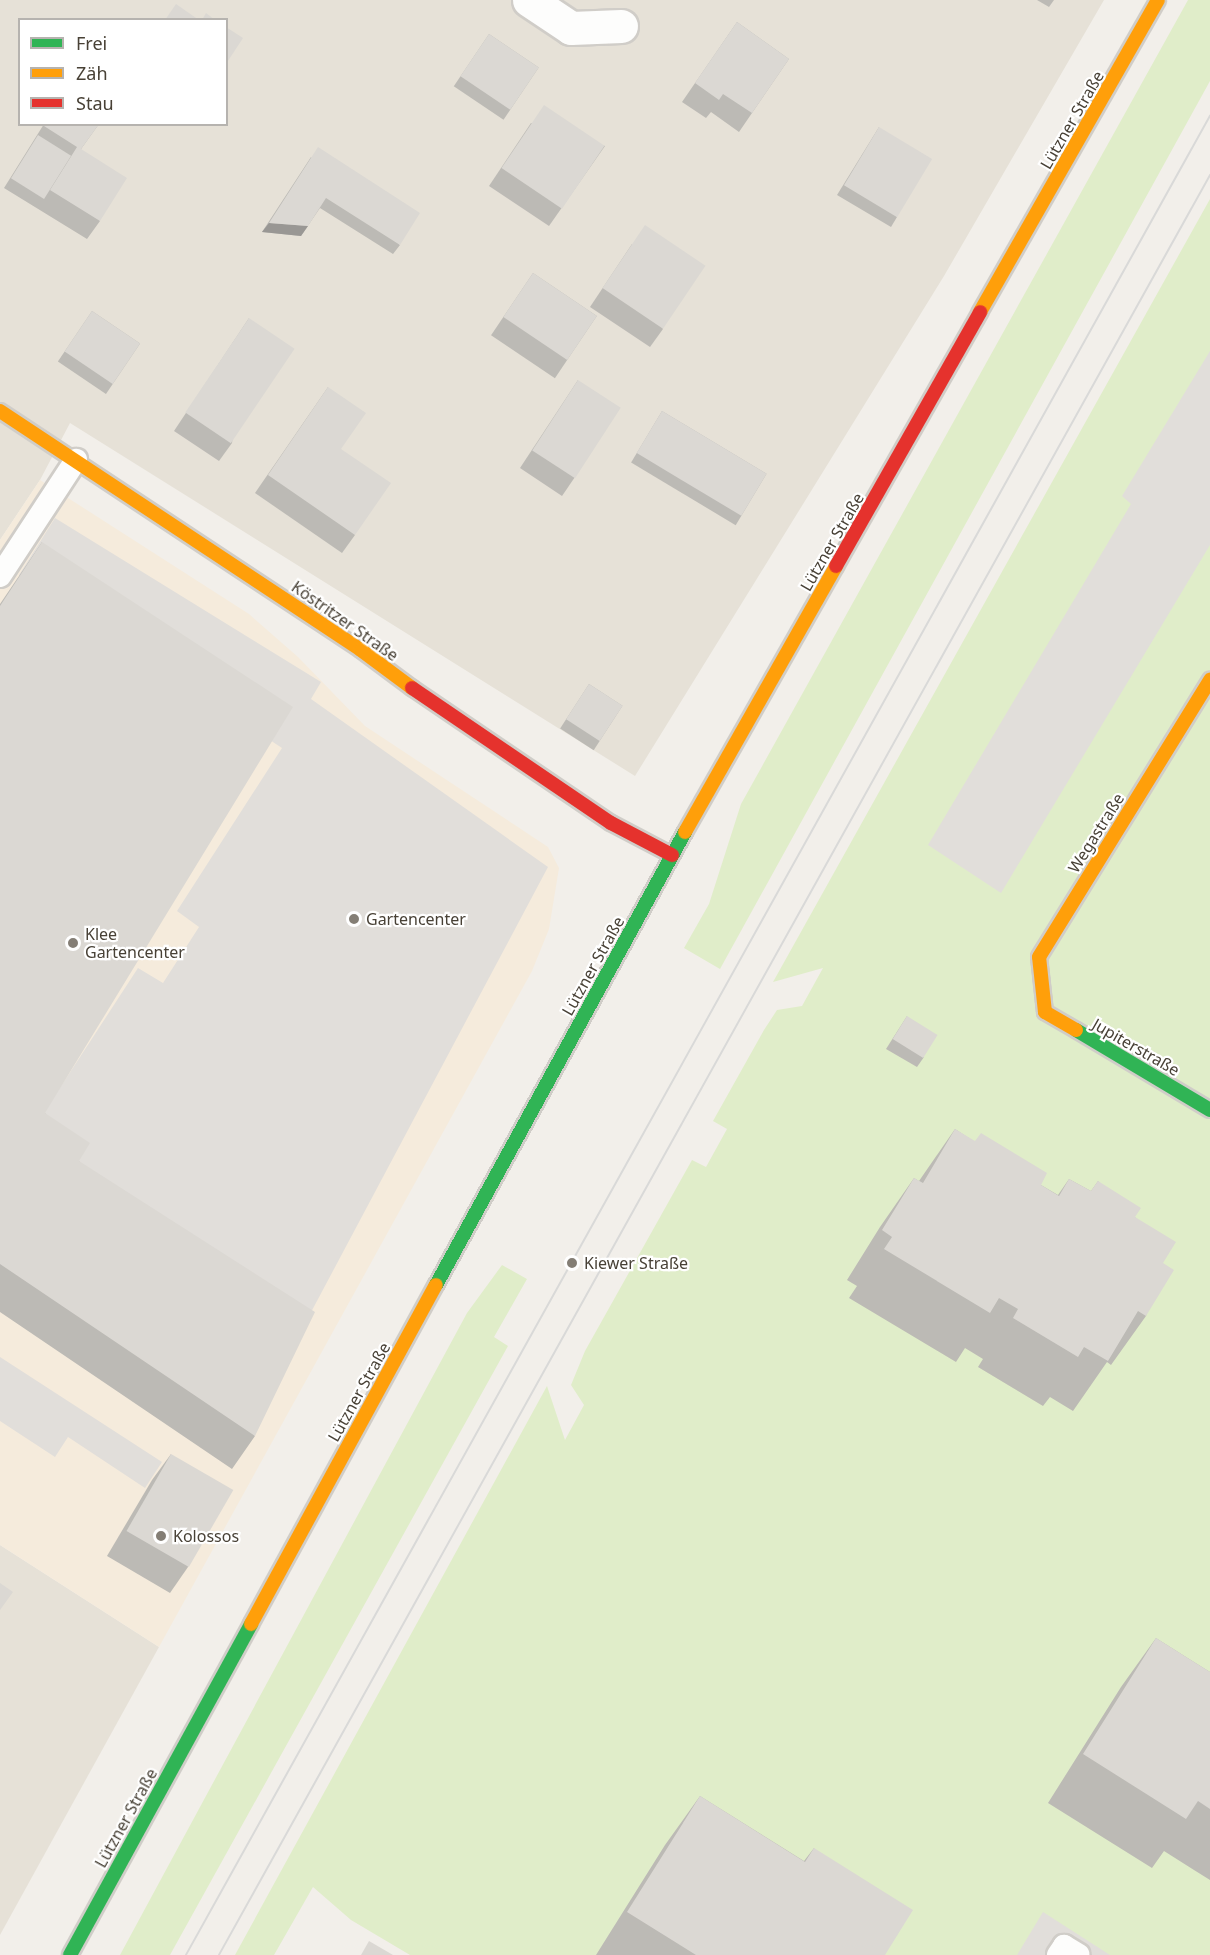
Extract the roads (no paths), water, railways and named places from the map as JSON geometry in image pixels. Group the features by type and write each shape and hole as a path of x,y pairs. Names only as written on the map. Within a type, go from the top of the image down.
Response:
{"main road":[{"name":"Lützner Straße","path":"70,1955 672,855 1158,0"},
{"name":"Köstritzer Straße","path":"0,411 76,460 611,823 672,855"},
{"name":"Wegastraße","path":"1045,1012 1040,957 1210,680"},
{"name":"Jupiterstraße","path":"1045,1012 1210,1110"}],"street":[{"path":"529,0 571,28 621,26"}],"lane":[{"path":"0,576 76,460"},
{"path":"1058,1955 1064,1946 1079,1955"}],"tram line":[{"path":"186,1955 1210,116"},
{"path":"219,1955 1210,175"}],"place":[{"name":"Gartencenter","path":"354,919"},
{"name":"Klee Gartencenter","path":"73,943"},
{"name":"Kiewer Straße","path":"572,1263"},
{"name":"Kolossos","path":"161,1536"}]}
